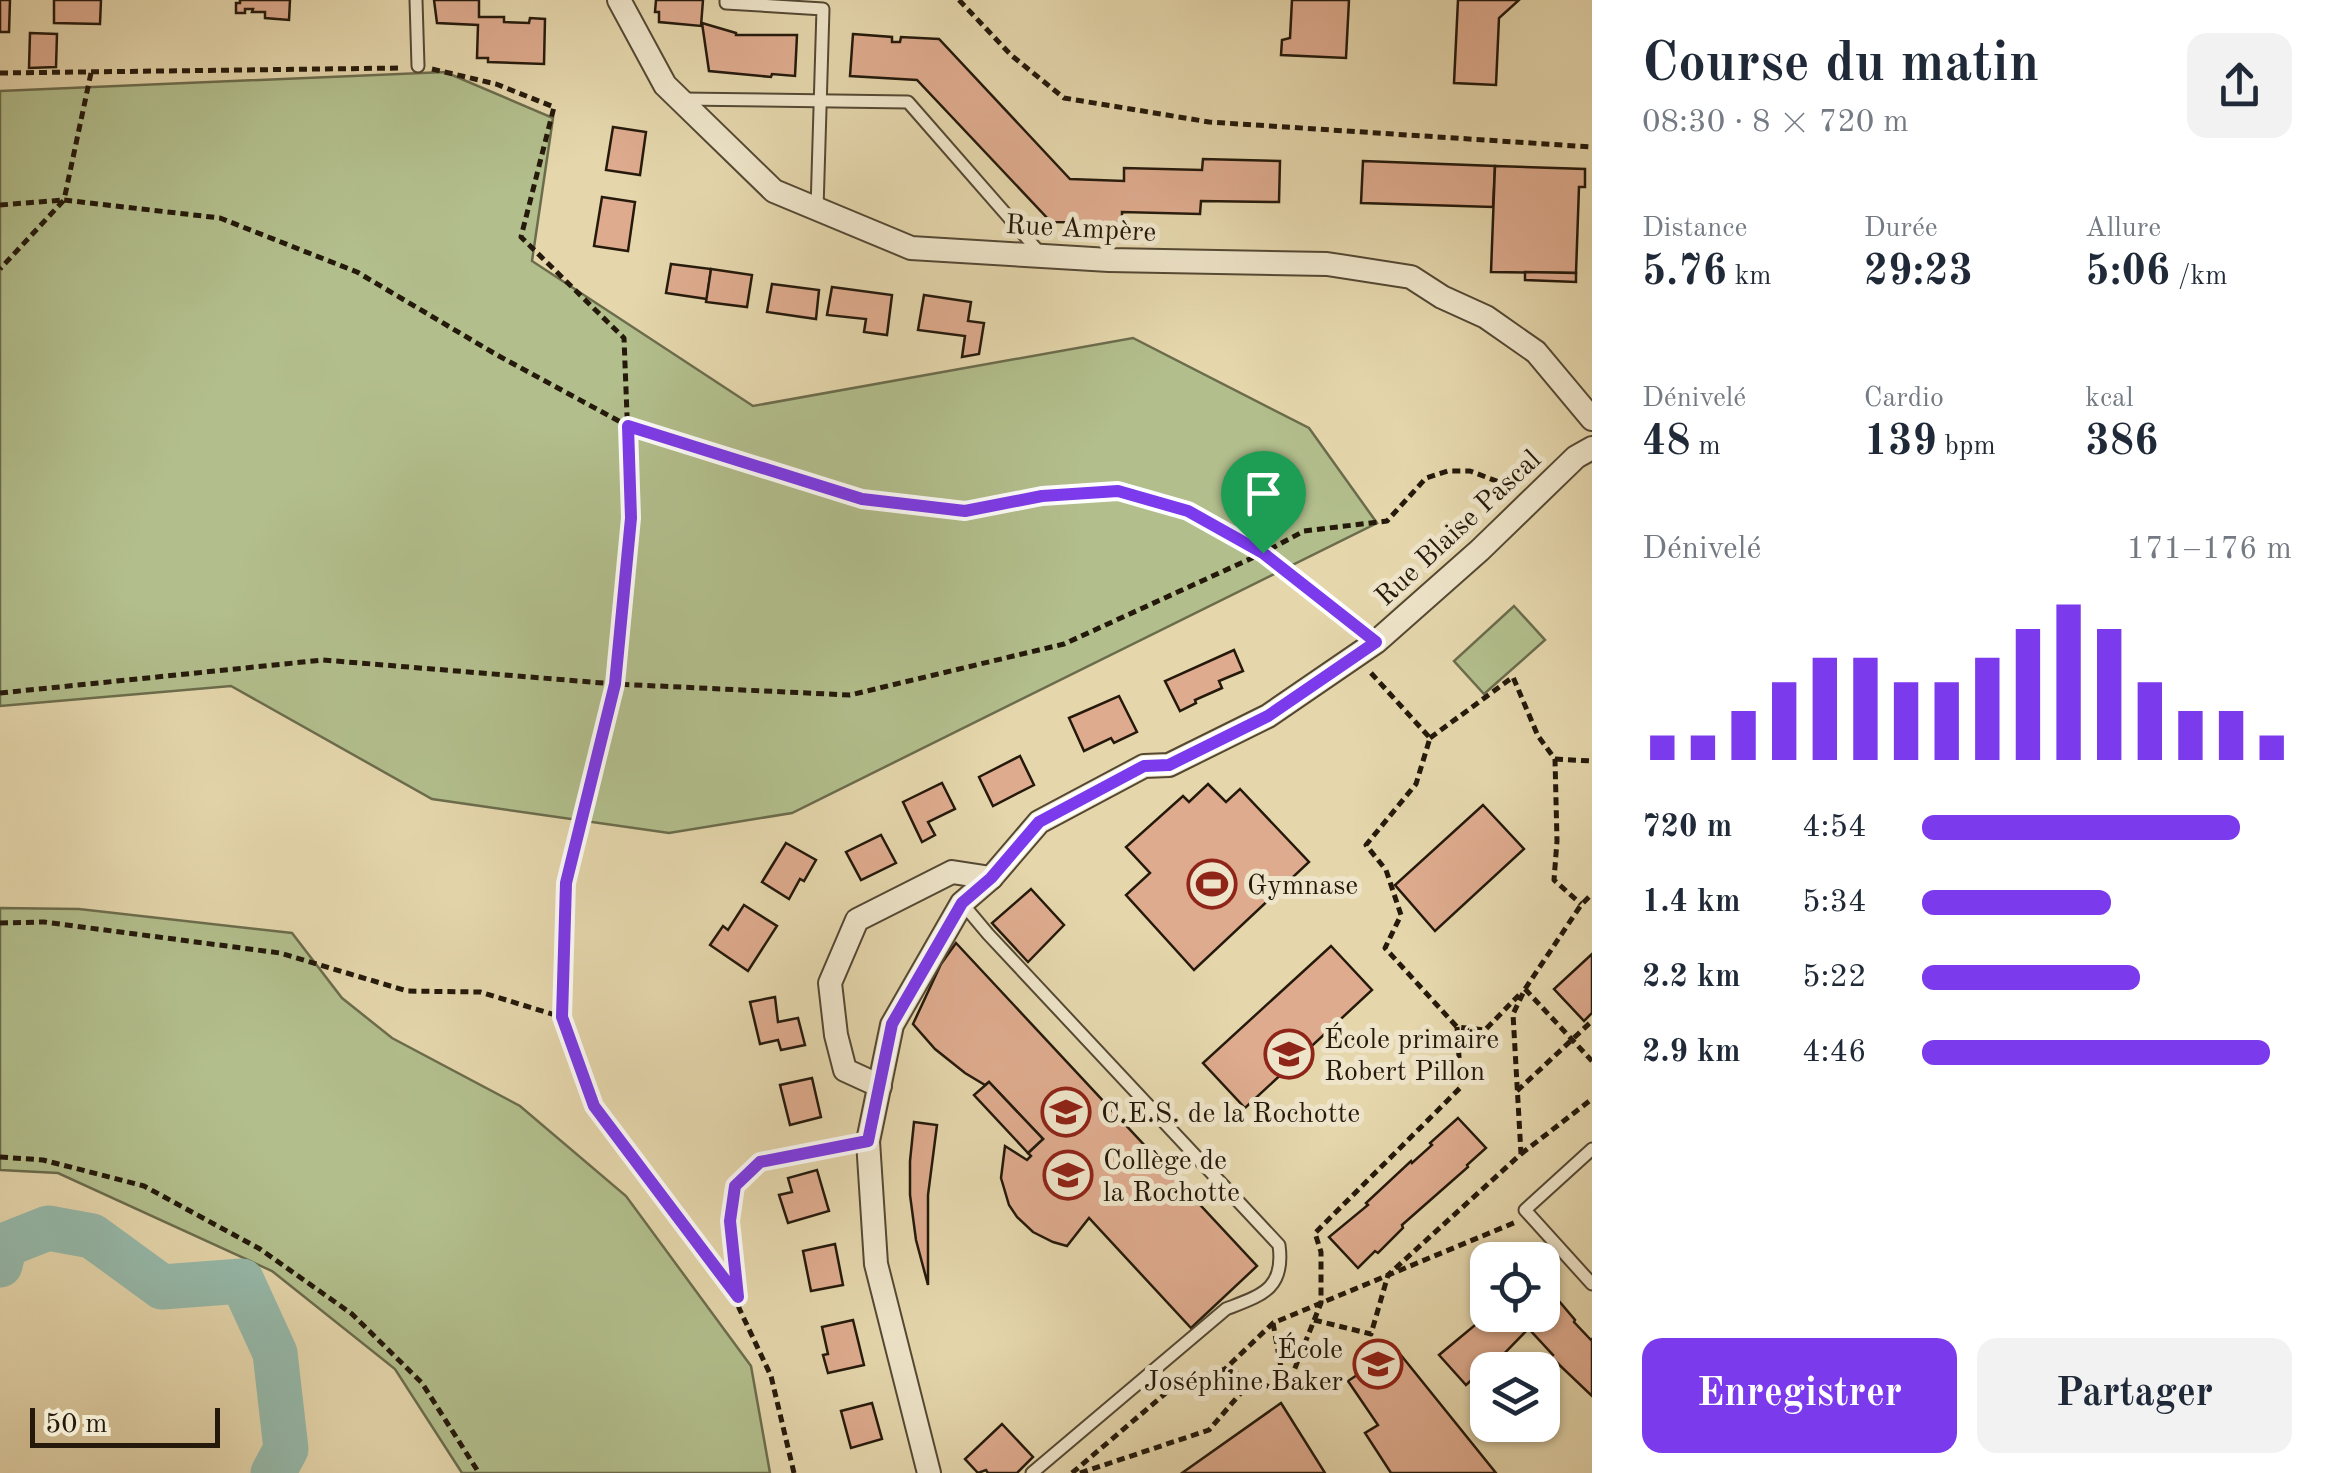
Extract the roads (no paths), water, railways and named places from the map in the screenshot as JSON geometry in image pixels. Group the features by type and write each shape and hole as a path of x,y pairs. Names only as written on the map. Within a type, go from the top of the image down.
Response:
{"street":[{"name":"Rue Ampère","path":"618,0 664,85 774,191 817,210 911,248 1109,260 1326,264 1411,277 1442,297 1486,317 1536,352 1592,419"},
{"name":"Rue Blaise Pascal","path":"929,1473 876,1264 868,1141 892,1024 962,903 991,878 1039,822 1144,766 1169,765 1268,716 1376,642 1576,457 1592,448"},
{"path":"880,1086 845,1070 836,1035 830,983 857,920 952,872 991,878"}],"lane":[{"path":"416,0 418,66"},
{"path":"726,0 726,4 823,9 817,210"},
{"path":"678,98 908,102 1042,256"},
{"path":"962,903 1279,1245 1282,1262 1272,1285 1226,1309 1032,1473"},
{"path":"1592,1149 1525,1210 1592,1284"}],"waterway":[{"path":"0,1265 5,1245 48,1228 92,1236 162,1287 242,1281 275,1353 286,1449 273,1473"}],"place":[{"name":"Gymnase","path":"1212,884"},
{"name":"École primaire Robert Pillon","path":"1289,1054"},
{"name":"C.E.S. de la Rochotte","path":"1066,1112"},
{"name":"Collège de la Rochotte","path":"1068,1175"},
{"name":"École Joséphine Baker","path":"1378,1364"}]}
